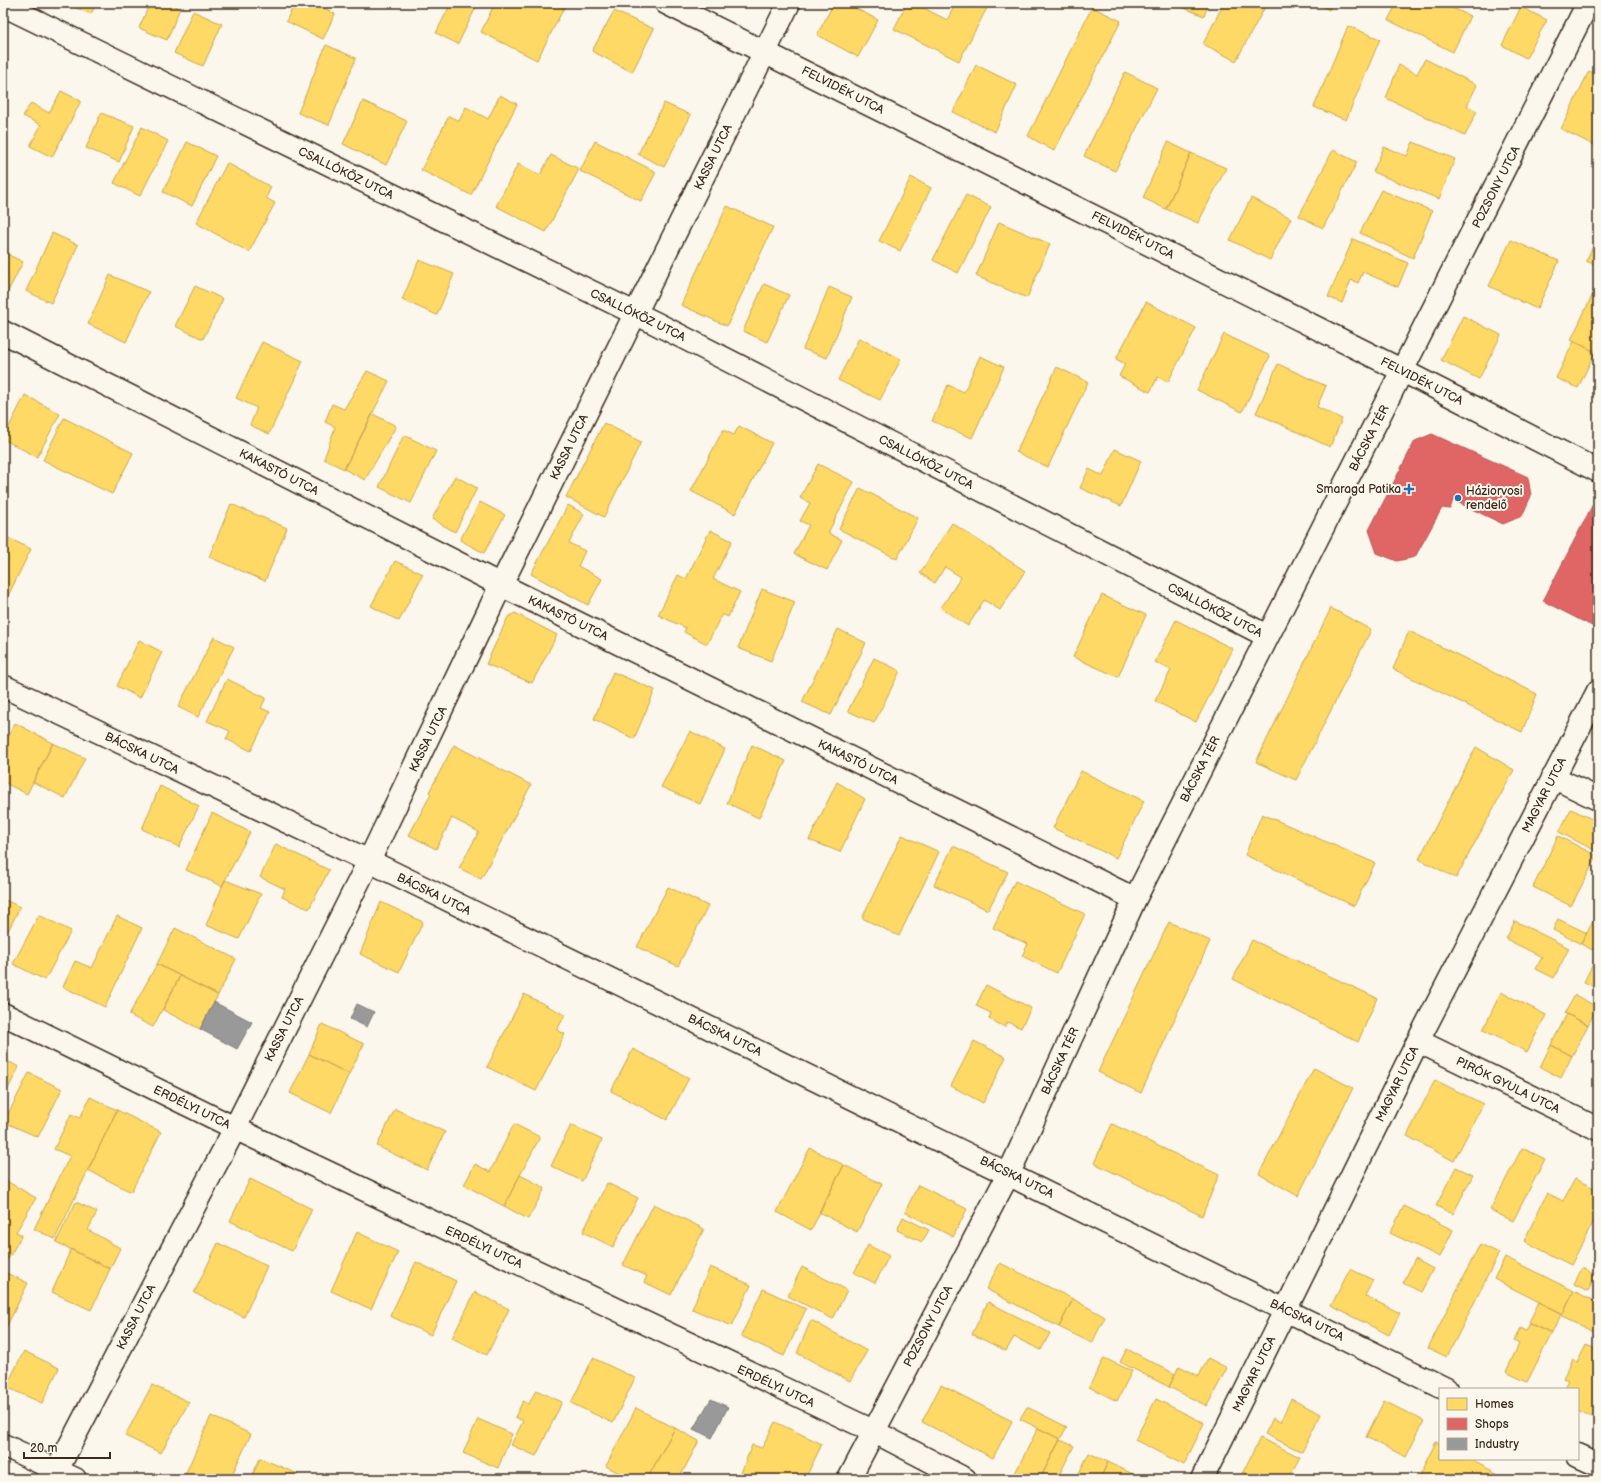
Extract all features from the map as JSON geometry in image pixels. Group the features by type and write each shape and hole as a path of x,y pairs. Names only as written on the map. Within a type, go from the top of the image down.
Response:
{"street":[{"name":"FELVIDÉK UTCA","path":"666,3 765,51 1403,371 1598,471"},
{"name":"KASSA UTCA","path":"66,1474 235,1128 369,861 501,585 789,3"},
{"path":"1590,3 1598,7"},
{"name":"POZSONY UTCA","path":"1403,371 1590,3"},
{"name":"CSALLÓKÖZ UTCA","path":"3,5 636,314 1267,636"},
{"name":"KAKASTÓ UTCA","path":"3,332 501,585 1135,899"},
{"name":"BÁCSKA TÉR","path":"1009,1173 1135,899 1267,636 1403,371"},
{"name":"BÁCSKA UTCA","path":"3,686 369,861 1009,1173 1444,1388"},
{"name":"MAGYAR UTCA","path":"1202,1479 1418,1041 1598,691"},
{"path":"1553,777 1598,799"},
{"name":"ERDÉLYI UTCA","path":"3,1014 235,1128 873,1431 965,1479"},
{"name":"PIRÓK GYULA UTCA","path":"1418,1041 1598,1129"},
{"name":"POZSONY UTCA","path":"849,1479 1009,1173"},
{"path":"3,1445 66,1474"},
{"path":"1579,1454 1598,1464"}],"building: Homes":[{"path":"65,3 96,3 91,14"},
{"path":"150,3 167,3 180,8 167,40 139,28"},
{"path":"295,3 326,3 324,8 335,14 323,39 286,21"},
{"path":"451,3 478,3 458,44 436,33"},
{"path":"495,3 566,4 537,60 481,32"},
{"path":"834,3 846,3 878,20 858,57 817,35"},
{"path":"907,3 914,3 947,20 956,3 976,3 987,8 959,61 894,29"},
{"path":"976,3 990,3 987,8"},
{"path":"1172,3 1209,3 1204,16"},
{"path":"1224,3 1267,3 1236,61 1203,44"},
{"path":"1316,3 1332,3 1329,10"},
{"path":"1397,3 1442,3 1470,16 1453,52 1388,20"},
{"path":"1092,7 1121,21 1054,151 1028,136"},
{"path":"1521,7 1547,20 1526,58 1502,45"},
{"path":"193,11 222,24 203,66 174,53"},
{"path":"614,11 654,29 632,72 592,51"},
{"path":"1348,26 1380,39 1346,120 1314,107"},
{"path":"326,45 356,58 329,125 298,113"},
{"path":"1425,59 1477,85 1467,106 1477,111 1465,136 1386,98 1399,65 1417,74"},
{"path":"976,65 1017,85 995,132 953,112"},
{"path":"1589,71 1598,75 1598,147 1561,129"},
{"path":"1125,72 1157,88 1115,171 1084,156"},
{"path":"61,91 81,101 52,157 30,146 41,125 23,116 31,103 49,113"},
{"path":"500,95 517,104 471,195 421,170 449,116 459,121 466,107 488,119"},
{"path":"363,101 407,121 386,165 343,144"},
{"path":"664,103 691,115 664,167 638,154"},
{"path":"101,113 134,126 119,162 86,148"},
{"path":"142,127 168,141 140,196 114,183"},
{"path":"595,141 656,172 641,201 580,171"},
{"path":"187,142 216,156 192,206 163,192"},
{"path":"1168,142 1191,153 1166,209 1143,198"},
{"path":"1413,142 1455,159 1439,199 1373,172 1384,147 1407,156"},
{"path":"1333,150 1357,162 1323,228 1299,216"},
{"path":"1191,153 1226,168 1198,223 1166,209"},
{"path":"551,155 579,169 546,232 496,206 518,164 540,175"},
{"path":"227,163 271,187 266,198 275,203 249,252 196,223"},
{"path":"911,177 931,188 900,251 879,241"},
{"path":"1381,190 1432,211 1413,258 1360,233"},
{"path":"966,195 991,207 958,273 933,260"},
{"path":"1251,198 1291,218 1270,260 1230,240"},
{"path":"727,206 773,227 727,326 681,305"},
{"path":"999,222 1050,244 1027,298 976,276"},
{"path":"52,233 78,245 51,303 26,291"},
{"path":"1598,236 1598,266 1586,261"},
{"path":"1353,239 1408,263 1398,287 1363,272 1358,283 1351,280 1342,303 1328,297"},
{"path":"1511,240 1559,261 1537,309 1489,286"},
{"path":"3,252 23,262 3,301"},
{"path":"419,260 454,274 437,315 402,300"},
{"path":"110,275 149,292 126,342 88,324"},
{"path":"1598,283 1598,353 1571,340"},
{"path":"764,284 789,295 767,342 743,331"},
{"path":"195,286 223,299 203,339 175,326"},
{"path":"829,287 852,297 827,358 803,349"},
{"path":"1146,302 1196,328 1168,382 1158,377 1150,392 1119,376 1125,364 1116,359"},
{"path":"1463,316 1501,335 1479,379 1441,360"},
{"path":"1224,334 1270,356 1242,412 1197,390"},
{"path":"859,338 901,359 880,400 838,380"},
{"path":"1574,341 1595,352 1578,388 1556,378"},
{"path":"262,342 303,361 269,434 250,425 257,408 236,398"},
{"path":"980,356 1004,367 972,438 932,421 948,385 964,392"},
{"path":"1278,364 1326,386 1317,407 1342,419 1330,447 1256,413"},
{"path":"1057,367 1088,382 1048,467 1016,452"},
{"path":"367,371 389,381 344,469 324,459 335,427 325,422 332,404 344,409"},
{"path":"25,395 60,414 37,457 3,439"},
{"path":"373,414 396,426 365,480 344,469"},
{"path":"64,418 133,453 112,494 43,460"},
{"path":"604,423 641,442 604,517 566,497"},
{"path":"739,426 772,443 735,514 691,491 723,430 734,435"},
{"path":"404,435 436,451 411,503 379,487"},
{"path":"1115,449 1141,461 1121,506 1080,488 1089,469 1103,476"},
{"path":"818,464 854,482 828,533 842,540 827,570 794,554 809,525 800,521 810,503 800,498"},
{"path":"455,476 477,488 455,532 432,519"},
{"path":"860,488 918,518 897,559 839,529"},
{"path":"480,502 505,515 484,553 460,540"},
{"path":"231,504 287,528 265,581 209,557"},
{"path":"568,505 584,514 569,543 585,551 578,566 602,579 588,605 531,574"},
{"path":"952,523 1025,571 1000,610 984,600 968,626 941,608 961,577 945,567 935,583 920,573"},
{"path":"710,530 732,541 713,579 740,592 728,617 722,614 707,644 684,632 686,628 658,615 678,575 686,579"},
{"path":"8,538 31,549 3,606 3,547"},
{"path":"395,561 423,574 399,621 371,606"},
{"path":"762,589 795,602 771,661 738,648"},
{"path":"1102,595 1146,615 1118,677 1073,657"},
{"path":"1331,608 1371,630 1296,780 1256,762"},
{"path":"515,613 557,635 532,683 486,664 508,617"},
{"path":"1176,620 1233,649 1196,722 1155,701 1171,670 1155,662"},
{"path":"838,629 866,643 831,715 802,702"},
{"path":"1409,631 1537,694 1522,732 1393,669"},
{"path":"214,637 234,647 198,717 178,707"},
{"path":"139,640 162,652 140,698 117,686"},
{"path":"874,658 900,671 874,723 848,711"},
{"path":"613,672 655,690 634,739 594,719"},
{"path":"227,679 266,698 261,708 270,712 251,751 226,739 230,731 207,721"},
{"path":"15,723 53,743 27,794 3,782 3,747"},
{"path":"690,731 725,749 700,804 661,787"},
{"path":"53,743 85,758 65,798 33,782"},
{"path":"454,745 531,785 481,879 459,868 479,832 452,818 436,849 409,835 431,794 429,792"},
{"path":"752,745 786,761 759,818 727,803"},
{"path":"1476,747 1514,770 1456,878 1419,859"},
{"path":"1081,771 1144,801 1116,858 1053,828"},
{"path":"837,782 865,799 840,852 809,840"},
{"path":"160,786 199,806 179,847 142,829"},
{"path":"1571,809 1598,822 1598,852 1559,832"},
{"path":"212,813 250,832 222,886 186,870"},
{"path":"1262,814 1375,863 1354,906 1245,855"},
{"path":"902,835 939,852 899,936 862,918"},
{"path":"1558,836 1597,856 1571,906 1533,887"},
{"path":"276,844 329,870 309,909 282,897 285,889 260,877"},
{"path":"953,846 1008,872 988,910 934,885"},
{"path":"225,880 261,894 239,939 206,925"},
{"path":"1015,881 1085,914 1057,973 1022,956 1028,944 993,928"},
{"path":"668,887 708,906 678,966 637,947"},
{"path":"3,899 20,907 3,941"},
{"path":"381,902 423,922 399,972 360,954"},
{"path":"1598,912 1598,944 1595,951 1581,944"},
{"path":"39,915 71,931 45,980 13,964"},
{"path":"117,916 142,928 105,1007 63,987 75,961 92,968"},
{"path":"1558,919 1587,933 1581,944 1553,930"},
{"path":"1515,921 1569,948 1554,978 1536,969 1542,957 1506,939"},
{"path":"1169,922 1210,941 1141,1093 1098,1072"},
{"path":"175,928 236,959 218,995 157,964"},
{"path":"1252,940 1377,998 1358,1042 1233,979"},
{"path":"1596,958 1598,959 1598,989 1584,982"},
{"path":"157,964 180,976 153,1027 129,1015"},
{"path":"180,976 218,995 200,1029 163,1010"},
{"path":"986,985 1031,1008 1021,1028 1008,1022 1005,1027 989,1019 991,1013 976,1006"},
{"path":"1501,992 1546,1015 1527,1052 1483,1030"},
{"path":"524,994 565,1015 557,1030 565,1034 536,1091 487,1067"},
{"path":"1575,995 1597,1007 1588,1025 1565,1013"},
{"path":"1567,1014 1588,1025 1572,1056 1551,1045"},
{"path":"322,1024 364,1044 349,1074 309,1054"},
{"path":"974,1041 1006,1057 983,1103 951,1086"},
{"path":"1551,1045 1572,1056 1561,1078 1540,1067"},
{"path":"633,1049 689,1078 667,1120 611,1091"},
{"path":"309,1054 349,1074 331,1113 290,1093"},
{"path":"3,1059 19,1067 3,1099"},
{"path":"1314,1068 1353,1088 1298,1196 1259,1174"},
{"path":"29,1073 62,1089 38,1137 4,1122"},
{"path":"1435,1080 1483,1104 1454,1161 1407,1136"},
{"path":"90,1097 117,1110 55,1239 34,1229 70,1156 54,1149 71,1114 80,1118"},
{"path":"395,1109 445,1132 427,1170 377,1146"},
{"path":"117,1110 161,1132 131,1192 88,1170"},
{"path":"514,1124 540,1137 504,1206 464,1185 475,1164 490,1172"},
{"path":"1112,1124 1219,1175 1202,1216 1094,1163"},
{"path":"571,1125 602,1140 582,1181 551,1166"},
{"path":"810,1148 844,1165 811,1230 777,1212"},
{"path":"1522,1148 1545,1159 1513,1221 1490,1210"},
{"path":"844,1165 882,1184 857,1232 819,1212"},
{"path":"1456,1167 1473,1175 1453,1214 1436,1206"},
{"path":"520,1175 545,1188 528,1219 504,1206"},
{"path":"3,1179 36,1198 16,1232 22,1235 8,1259 3,1256"},
{"path":"250,1179 312,1209 292,1251 230,1221"},
{"path":"1575,1179 1598,1190 1598,1213 1571,1265 1524,1241 1547,1193 1563,1201"},
{"path":"607,1183 638,1198 613,1247 583,1232"},
{"path":"918,1185 967,1209 953,1237 905,1212"},
{"path":"76,1202 97,1212 88,1230 120,1248 110,1269 56,1242"},
{"path":"654,1204 704,1229 671,1295 644,1282 647,1276 623,1265"},
{"path":"1404,1206 1453,1230 1440,1257 1390,1233"},
{"path":"903,1217 929,1230 922,1242 897,1230"},
{"path":"357,1232 398,1252 371,1309 331,1291"},
{"path":"218,1243 267,1266 244,1317 194,1293"},
{"path":"1480,1244 1499,1253 1447,1357 1428,1348"},
{"path":"868,1245 889,1256 875,1283 854,1273"},
{"path":"71,1249 110,1269 91,1310 52,1292"},
{"path":"1505,1257 1574,1291 1563,1314 1494,1279"},
{"path":"1415,1259 1433,1269 1421,1292 1403,1283"},
{"path":"416,1262 456,1281 431,1335 390,1316"},
{"path":"1000,1263 1073,1299 1059,1327 986,1289"},
{"path":"710,1267 751,1285 732,1326 692,1309"},
{"path":"802,1267 847,1290 833,1319 788,1296"},
{"path":"1582,1268 1596,1275 1588,1291 1574,1284"},
{"path":"1350,1269 1373,1280 1365,1296 1400,1313 1389,1335 1331,1306"},
{"path":"6,1273 28,1283 3,1334 3,1278"},
{"path":"763,1289 806,1309 784,1356 741,1336"},
{"path":"1574,1291 1598,1303 1598,1327 1596,1332 1562,1316"},
{"path":"475,1292 509,1309 487,1355 452,1338"},
{"path":"1073,1299 1105,1317 1092,1343 1059,1327"},
{"path":"988,1302 1050,1333 1041,1350 1014,1337 1006,1351 972,1334"},
{"path":"1539,1302 1562,1313 1552,1333 1529,1322"},
{"path":"811,1320 867,1351 850,1381 797,1353"},
{"path":"1530,1323 1552,1333 1527,1382 1506,1372 1519,1344 1514,1341 1521,1328 1526,1331"},
{"path":"1586,1345 1598,1350 1598,1420 1579,1410 1579,1388 1564,1388 1568,1380 1563,1378 1572,1360 1577,1363"},
{"path":"1127,1349 1175,1374 1169,1387 1120,1362"},
{"path":"24,1351 59,1368 42,1403 6,1387"},
{"path":"593,1358 635,1378 613,1423 571,1403"},
{"path":"1104,1358 1132,1371 1117,1401 1089,1387"},
{"path":"1208,1358 1227,1368 1207,1406 1169,1387 1179,1366 1199,1376"},
{"path":"152,1385 189,1402 161,1453 125,1436"},
{"path":"941,1385 1012,1421 993,1458 922,1422"},
{"path":"536,1390 562,1402 536,1456 511,1445 523,1421 515,1417 523,1401 529,1404"},
{"path":"1156,1399 1204,1423 1184,1465 1135,1440"},
{"path":"1291,1399 1321,1414 1302,1452 1265,1434 1273,1418 1280,1422"},
{"path":"1384,1401 1424,1421 1406,1457 1366,1437"},
{"path":"1027,1407 1067,1427 1060,1439 1020,1419"},
{"path":"636,1408 675,1428 647,1479 630,1479 606,1466"},
{"path":"211,1416 251,1434 230,1479 193,1479 185,1475"},
{"path":"478,1419 512,1434 498,1468 463,1453"},
{"path":"775,1422 822,1444 805,1479 739,1478 752,1445 762,1448"},
{"path":"675,1428 699,1441 679,1479 647,1479"},
{"path":"1038,1428 1060,1439 1040,1479 1012,1479"},
{"path":"1260,1438 1300,1457 1288,1479 1256,1479 1243,1472"},
{"path":"1060,1440 1074,1446 1057,1479 1040,1479"},
{"path":"1436,1442 1439,1444 1439,1460 1471,1460 1508,1479 1417,1479"},
{"path":"1089,1453 1108,1462 1100,1479 1076,1479"},
{"path":"260,1458 298,1474 294,1479 251,1479"},
{"path":"1108,1462 1143,1479 1100,1479"},
{"path":"1243,1472 1256,1479 1239,1479"}],"building: Shops":[{"name":"Háziorvosi rendelő","path":"1432,434 1528,477 1531,496 1522,516 1503,524 1453,500 1450,509 1442,508 1415,557 1397,561 1377,553 1369,530 1415,441"},
{"path":"1593,504 1598,507 1598,619 1594,627 1543,601"}],"building: Industry":[{"path":"214,1002 252,1022 237,1049 200,1029"},
{"path":"357,1004 374,1012 367,1027 350,1019"},
{"path":"711,1399 728,1407 712,1438 693,1429"}],"place":[{"name":"Smaragd Patika","path":"1409,489"},
{"name":"Háziorvosi rendelő","path":"1458,498"}]}
